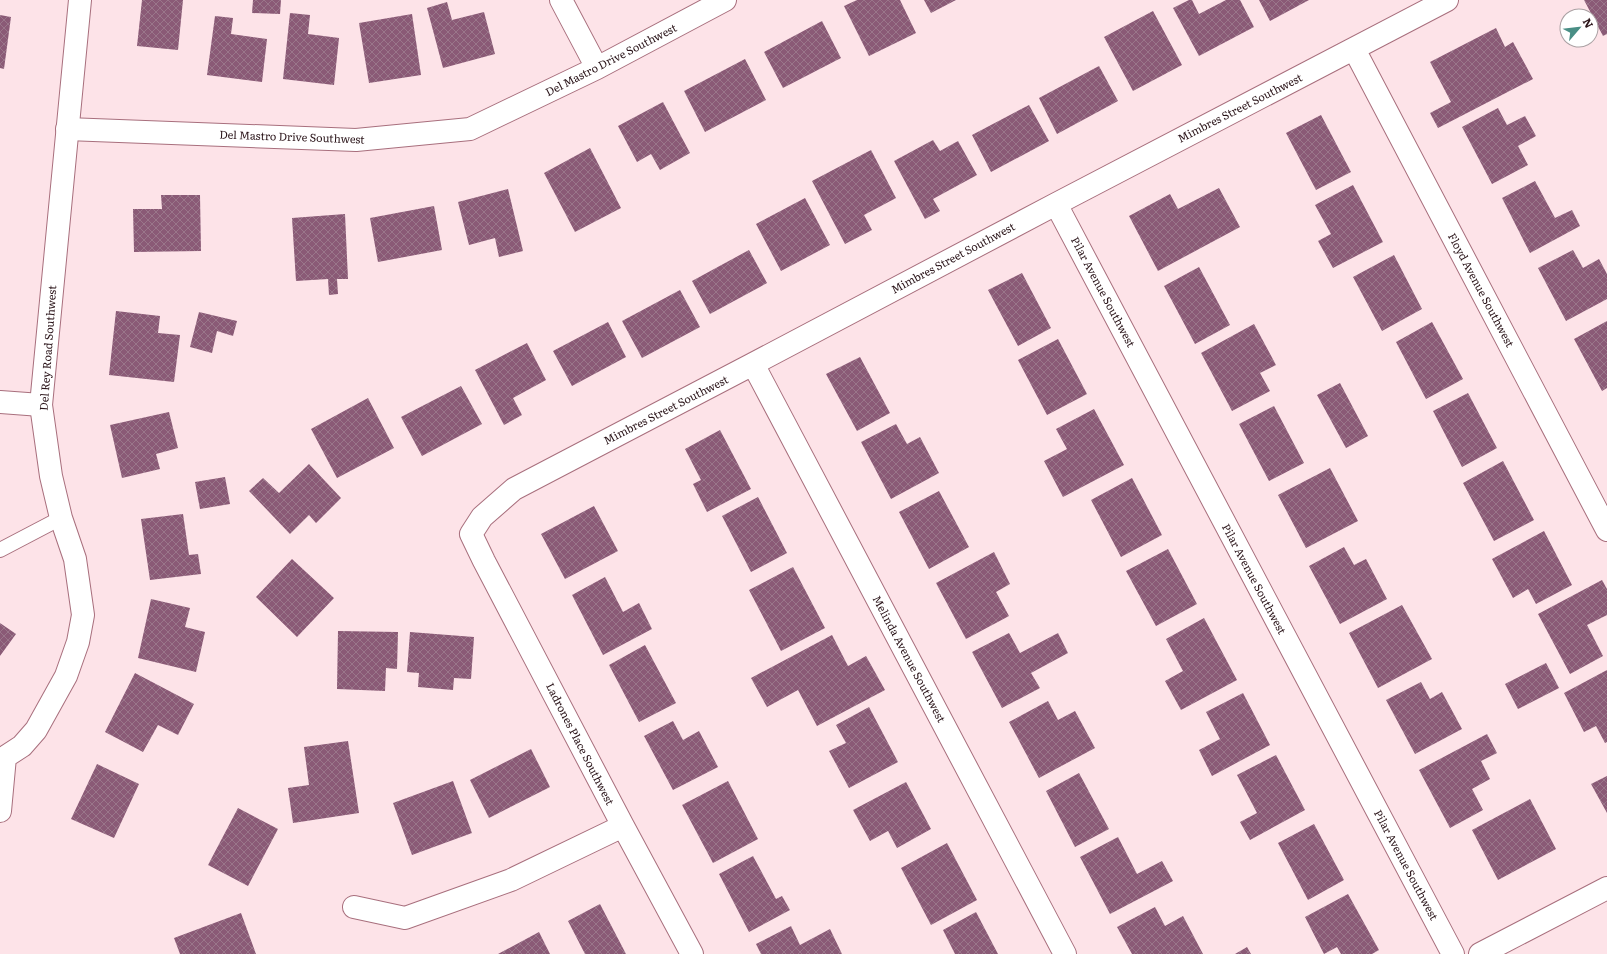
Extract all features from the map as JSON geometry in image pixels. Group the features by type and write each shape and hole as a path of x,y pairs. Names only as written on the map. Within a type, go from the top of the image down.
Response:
{"street":[{"name":"Del Rey Road Southwest","path":"0,811 2,759 22,746 36,730 66,676 78,642 83,615 74,559 61,518 51,476 41,405 80,0"},
{"path":"561,0 597,68"},
{"name":"Del Mastro Drive Southwest","path":"67,129 356,140 470,129 597,68 725,0"},
{"name":"Mimbres Street Southwest","path":"471,534 482,517 514,489 1447,0"},
{"name":"Floyd Avenue Southwest","path":"1354,49 1607,530"},
{"name":"Pilar Avenue Southwest","path":"1056,204 1453,954"},
{"name":"Melinda Avenue Southwest","path":"753,364 1065,954"},
{"path":"0,402 41,405"},
{"name":"Ladrones Place Southwest","path":"471,534 623,826 692,954"},
{"path":"354,907 405,918 511,880 623,826"},
{"path":"1480,954 1607,888"}],"lane":[{"path":"0,550 61,518"}],"building":[{"path":"142,0 183,0 178,50 137,46"},
{"path":"253,0 281,0 280,14 252,13"},
{"path":"857,0 900,0 916,33 869,56 844,6"},
{"path":"924,0 956,0 931,13"},
{"path":"1192,0 1199,14 1226,0 1240,0 1254,27 1199,56 1173,8"},
{"path":"1259,0 1309,0 1270,21"},
{"path":"1584,0 1607,0 1607,34 1603,36 1599,28 1599,8 1588,8"},
{"path":"447,2 452,20 484,12 495,54 443,68 427,8"},
{"path":"1153,11 1182,65 1133,91 1104,37"},
{"path":"290,13 310,15 308,34 339,38 334,85 283,79"},
{"path":"412,14 421,75 369,83 359,23"},
{"path":"0,15 11,17 4,69 0,68"},
{"path":"215,16 233,18 231,34 267,39 262,82 207,75"},
{"path":"822,21 841,58 783,88 764,52"},
{"path":"1496,28 1505,47 1513,42 1533,79 1438,128 1430,113 1451,102 1430,62"},
{"path":"745,59 766,100 705,132 684,91"},
{"path":"1099,66 1118,101 1057,134 1039,98"},
{"path":"663,102 690,153 660,170 651,154 637,162 618,126"},
{"path":"1029,105 1049,141 991,172 972,135"},
{"path":"1498,108 1507,125 1525,116 1536,136 1518,146 1528,165 1492,184 1462,127"},
{"path":"1321,115 1351,172 1316,190 1286,133"},
{"path":"933,140 940,151 958,141 977,175 933,199 940,211 925,219 894,161"},
{"path":"590,148 621,208 575,232 544,173"},
{"path":"871,150 896,198 864,215 872,230 845,244 812,181"},
{"path":"1535,181 1555,218 1572,210 1580,226 1530,253 1502,198"},
{"path":"1353,185 1383,242 1333,268 1318,241 1331,234 1315,205"},
{"path":"1219,188 1240,227 1158,271 1129,216 1170,194 1178,209"},
{"path":"508,189 523,251 499,257 495,238 469,245 458,202"},
{"path":"161,195 200,195 201,251 134,252 133,209 162,209"},
{"path":"805,198 830,245 781,271 756,224"},
{"path":"434,206 442,250 378,262 370,218"},
{"path":"345,214 348,279 337,279 338,294 329,295 328,279 296,281 292,218"},
{"path":"749,250 767,283 710,314 692,281"},
{"path":"1573,250 1583,268 1599,259 1607,274 1607,299 1566,321 1538,268"},
{"path":"1394,255 1422,309 1382,331 1353,277"},
{"path":"1199,267 1230,325 1195,344 1164,286"},
{"path":"1022,273 1051,328 1018,346 988,290"},
{"path":"680,290 700,327 642,358 622,321"},
{"path":"116,311 160,316 158,333 180,335 174,382 109,375"},
{"path":"199,312 237,321 233,336 217,331 212,353 190,347"},
{"path":"1607,321 1607,388 1602,391 1574,339"},
{"path":"608,322 626,357 572,386 553,351"},
{"path":"1432,322 1463,379 1426,399 1396,342"},
{"path":"1254,324 1276,365 1260,373 1270,391 1232,411 1201,353"},
{"path":"1058,339 1087,394 1047,415 1018,360"},
{"path":"527,343 546,380 513,398 522,415 504,425 475,370"},
{"path":"860,357 890,413 857,431 826,374"},
{"path":"1340,383 1368,436 1346,448 1317,395"},
{"path":"461,386 482,424 422,456 401,417"},
{"path":"1468,393 1497,448 1462,467 1433,411"},
{"path":"368,398 394,448 337,478 311,429"},
{"path":"1274,406 1304,463 1269,481 1239,424"},
{"path":"1094,409 1124,465 1063,497 1044,461 1067,449 1056,429"},
{"path":"169,412 178,448 156,454 160,469 122,478 110,425"},
{"path":"896,424 907,444 920,437 939,473 891,499 861,442"},
{"path":"720,430 751,489 707,512 693,484 701,480 685,449"},
{"path":"1503,461 1534,520 1494,541 1463,483"},
{"path":"309,464 341,498 316,523 309,515 290,534 249,491 263,478 279,493"},
{"path":"1330,468 1358,521 1306,548 1278,495"},
{"path":"225,477 230,504 200,509 195,482"},
{"path":"1132,478 1162,535 1121,557 1091,500"},
{"path":"939,491 969,547 929,569 899,512"},
{"path":"758,497 787,553 751,572 722,516"},
{"path":"594,506 618,551 565,579 541,534"},
{"path":"183,514 189,555 198,554 201,574 150,580 141,519"},
{"path":"1544,531 1572,585 1536,604 1528,589 1513,598 1492,559"},
{"path":"1344,547 1354,565 1366,559 1387,599 1340,624 1309,566"},
{"path":"1168,549 1197,604 1156,626 1126,571"},
{"path":"994,552 1010,584 996,592 1009,616 966,639 936,583"},
{"path":"292,559 334,598 297,637 256,597"},
{"path":"793,567 825,628 781,651 749,590"},
{"path":"605,577 623,612 639,603 652,629 603,655 572,595"},
{"path":"1602,580 1607,589 1607,615 1587,625 1603,656 1570,674 1538,614"},
{"path":"151,599 190,608 185,627 205,632 196,672 138,658"},
{"path":"1402,605 1432,659 1378,688 1349,633"},
{"path":"1204,618 1237,680 1181,710 1165,681 1183,671 1166,639"},
{"path":"0,623 16,634 0,656"},
{"path":"338,631 398,632 397,669 386,668 385,691 337,689"},
{"path":"410,632 474,637 471,679 454,678 453,690 418,687 419,673 407,672"},
{"path":"1009,633 1020,653 1058,633 1068,653 1031,673 1040,688 1002,708 972,652"},
{"path":"832,635 848,666 866,656 885,690 817,726 798,690 767,707 751,678"},
{"path":"645,645 676,703 639,722 609,665"},
{"path":"1546,663 1559,688 1518,709 1505,684"},
{"path":"1607,670 1607,742 1605,743 1596,726 1584,732 1564,693"},
{"path":"135,673 194,704 178,735 158,725 143,752 105,732"},
{"path":"1421,682 1430,699 1442,692 1462,729 1415,754 1386,700"},
{"path":"1243,693 1270,745 1212,776 1199,750 1220,739 1206,712"},
{"path":"1048,701 1058,720 1075,711 1095,748 1039,778 1009,722"},
{"path":"869,707 898,762 849,788 829,751 846,743 836,725"},
{"path":"673,721 683,740 699,731 718,767 673,790 644,736"},
{"path":"1487,734 1497,753 1481,761 1490,779 1472,789 1483,810 1450,828 1419,770"},
{"path":"348,741 359,813 293,823 288,788 309,785 304,747"},
{"path":"531,749 550,787 489,818 470,780"},
{"path":"1276,755 1305,810 1250,840 1240,822 1257,813 1237,775"},
{"path":"97,764 139,784 114,838 71,819"},
{"path":"1079,773 1109,829 1075,847 1046,791"},
{"path":"1607,776 1607,813 1591,784"},
{"path":"453,781 472,833 412,855 393,803"},
{"path":"728,781 758,839 713,863 682,805"},
{"path":"906,782 931,829 897,848 888,831 870,841 853,810"},
{"path":"1530,799 1556,849 1498,880 1472,830"},
{"path":"238,808 278,829 248,886 208,865"},
{"path":"1314,824 1344,880 1308,900 1278,843"},
{"path":"1118,837 1137,874 1162,861 1173,881 1110,914 1080,857"},
{"path":"947,843 977,900 931,925 901,868"},
{"path":"753,856 776,899 782,896 790,910 749,932 719,874"},
{"path":"1348,894 1379,950 1372,954 1341,954 1337,947 1324,954 1305,917"},
{"path":"600,904 626,954 585,954 568,921"},
{"path":"1155,907 1165,926 1183,916 1203,954 1132,954 1117,927"},
{"path":"976,912 998,954 955,954 943,930"},
{"path":"241,913 256,954 180,954 174,938"},
{"path":"791,926 800,945 830,929 842,954 761,954 756,944"},
{"path":"539,932 550,954 498,954"},
{"path":"1247,947 1251,954 1235,954"}]}
